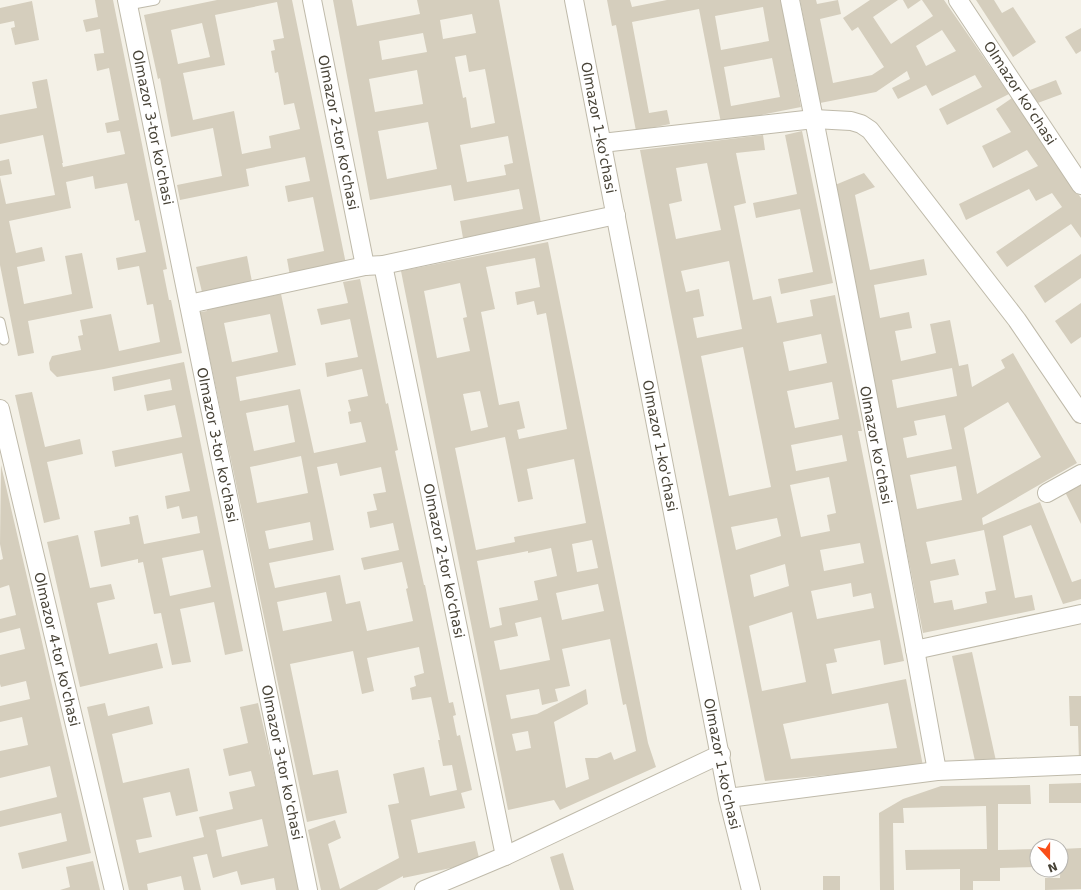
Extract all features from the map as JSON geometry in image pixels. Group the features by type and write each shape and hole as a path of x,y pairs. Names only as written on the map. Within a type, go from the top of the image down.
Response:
{"street":[{"name":"Olmazor 2-tor ko'chasi","path":"312,0 365,266"},
{"name":"Olmazor 1-ko'chasi","path":"574,0 721,754 728,798 751,890"},
{"name":"Olmazor koʻchasi","path":"790,0 814,119 937,771"},
{"name":"Olmazor koʻchasi","path":"958,0 1081,185"},
{"name":"Olmazor 3-tor ko'chasi","path":"128,3 308,890"},
{"path":"602,143 814,119 852,121 861,124 870,130 1017,320 1081,414"},
{"path":"189,304 365,266 383,265 616,215"},
{"name":"Olmazor 2-tor ko'chasi","path":"383,265 505,856"},
{"name":"Olmazor 4-tor ko'chasi","path":"0,409 114,890"},
{"path":"1047,493 1081,474"},
{"path":"915,650 1081,614"},
{"path":"424,890 505,856 721,754"},
{"path":"728,798 937,771 1081,765"}],"lane":[{"path":"128,3 155,0"},
{"path":"0,322 4,340"}],"building":[{"path":"95,0 113,0 167,269 163,270 182,353 57,377 50,370 49,363 52,356 81,350 78,336 83,335 80,320 111,314 119,351 160,342 153,304 147,305 139,266 118,270 116,258 146,252 139,220 135,221 127,183 95,189 93,176 66,182 71,208 9,221 16,253 42,247 45,261 17,267 24,304 72,294 65,256 82,253 93,308 28,321 34,353 18,356 0,265 0,177 6,204 55,195 43,135 0,144 0,115 37,108 32,82 47,79 63,167 125,154 120,131 107,133 105,123 119,120 109,68 97,71 94,54 104,53 100,29 86,32 83,20 98,17"},
{"path":"217,0 292,0 346,264 290,276 287,259 324,251 313,197 288,202 285,186 310,181 305,157 246,169 249,186 180,200 177,185 222,176 213,128 171,137 160,78 158,79 144,15","holes":["277,2 284,38 273,40 275,50 271,51 275,73 278,72 284,105 294,103 300,129 269,136 271,148 242,154 234,111 193,120 183,73 225,65 215,15","202,23 210,57 178,64 171,30"]},
{"path":"333,0 352,0 357,26 420,14 417,0 499,0 541,223 463,238 460,221 523,209 519,189 454,201 451,185 370,200","holes":["472,14 476,33 443,39 440,20","423,33 427,52 382,60 379,41","466,55 469,72 485,69 495,123 471,128 466,97 463,98 455,57","417,70 423,104 375,112 369,79","428,122 437,169 387,179 378,131","508,136 513,163 504,165 506,175 467,182 460,145"]},
{"path":"607,0 630,0 632,7 667,0 781,0 801,107 721,123 699,9 632,22 649,113 667,110 670,124 636,131 616,25 612,26","holes":["763,7 769,41 721,50 715,16","772,58 780,97 731,106 724,67"]},
{"path":"800,0 816,0 817,4 838,0 841,14 820,19 833,83 872,75 884,67 858,27 852,31 843,18 870,0 898,0 873,17 891,44 933,16 922,0 944,0 1009,94 947,125 939,109 982,87 975,75 932,96 926,85 898,99 892,88 910,79 907,71 876,92 820,103","holes":["942,30 956,51 926,66 916,46"]},
{"path":"903,0 921,0 908,9"},
{"path":"976,0 994,0 1002,13 1013,7 1036,42 1013,57"},
{"path":"32,1 39,40 15,45 11,28 15,27 14,21 0,24 0,8"},
{"path":"1081,28 1081,51 1076,54 1065,37"},
{"path":"1056,80 1062,94 1035,104 1030,90"},
{"path":"1012,98 1081,198 1081,238 1071,224 1007,267 996,252 1062,207 1052,193 1036,201 1029,189 966,220 959,204 1038,166 1027,150 993,168 982,146 1011,132 996,109"},
{"path":"802,131 833,283 781,294 778,279 813,272 800,209 756,218 753,203 797,194 785,135"},
{"path":"763,135 765,150 736,153 746,203 734,206 753,300 771,296 777,323 813,316 810,300 835,295 862,431 858,431 904,661 884,665 880,640 834,649 837,662 826,664 832,694 906,679 923,766 765,781 640,150","holes":["707,163 721,230 676,239 669,204 682,201 676,168","729,261 742,329 697,338 693,318 704,316 699,289 686,292 681,271","821,334 827,363 789,371 783,342","743,347 771,487 729,496 701,356","832,382 839,419 795,428 787,391","842,435 847,461 796,471 791,445","829,477 836,513 827,515 830,531 801,537 790,485","777,518 781,536 736,550 731,527","860,543 864,563 824,571 820,550","785,564 789,586 754,597 750,575","851,583 853,597 871,593 874,608 817,619 811,591","792,612 806,682 762,691 749,626","888,703 897,748 791,759 783,724"]},
{"path":"9,159 12,174 0,176 0,161"},
{"path":"864,173 875,187 855,195 870,270 924,259 927,275 874,285 880,318 909,312 912,328 895,331 901,361 936,353 930,324 950,320 959,366 968,364 972,387 1005,368 1001,360 1013,353 1077,463 982,518 983,525 1040,502 1072,582 1081,579 1081,599 1063,604 1031,525 1003,536 1015,598 1032,595 1035,610 923,633 835,185","holes":["952,368 957,396 897,408 892,380","1008,402 1041,457 977,494 964,428","945,415 952,449 907,458 903,438 917,435 914,421","956,466 962,500 917,509 910,475","984,530 996,590 985,592 987,603 954,610 952,600 934,603 930,581 959,575 955,559 931,564 926,542"]},
{"path":"548,242 648,743 656,767 560,810 554,800 508,810 401,271","holes":["535,258 540,287 515,292 517,305 534,301 537,315 546,313 567,429 519,439 517,430 525,428 519,401 499,405 481,312 495,309 486,267","460,283 467,317 463,318 470,351 437,358 424,291","480,391 488,427 471,431 463,394","505,437 518,502 533,499 527,469 574,459 586,523 514,537 515,542 476,550 455,448","592,540 598,568 577,572 572,544","551,548 557,576 534,581 538,600 499,608 502,625 490,628 477,561 528,551 528,553","598,584 604,611 562,620 556,593","541,617 550,660 500,670 494,641 518,636 515,623","610,639 623,705 626,704 636,751 614,760 611,752 597,758 585,758 589,779 566,788 554,722 588,704 586,689 537,714 511,719 506,695 539,689 542,705 558,701 555,689 570,686 562,649","528,731 531,748 516,751 512,734"]},
{"path":"1081,254 1081,278 1045,303 1034,286"},
{"path":"247,256 252,282 202,292 196,267"},
{"path":"360,279 386,404 388,403 398,450 395,451 425,585 449,703 453,702 456,715 453,716 457,736 460,735 472,790 461,793 465,808 411,820 418,853 475,841 480,862 403,878 403,876 377,890 321,890 308,830 335,820 341,838 328,844 340,889 399,858 388,805 399,803 393,774 424,767 430,796 457,790 452,765 443,766 438,740 440,740 431,697 412,700 410,688 416,686 414,676 424,673 419,647 367,658 374,691 362,694 353,651 290,664 313,775 338,770 347,813 307,822 200,312 207,311 206,309 281,294 296,365 236,377 240,401 300,389 314,453 366,442 361,422 350,424 348,412 351,411 348,400 368,396 362,369 327,377 325,363 358,357 350,319 321,325 317,309 348,303 343,282","holes":["270,314 278,352 232,362 224,323","288,405 295,442 254,451 246,413","301,456 308,493 257,503 250,467","337,463 340,476 381,467 386,492 373,494 377,510 367,512 370,528 393,523 399,550 361,558 364,570 402,562 413,621 367,631 360,601 346,604 340,575 275,588 269,563 334,550 317,467","310,522 313,540 269,549 265,531","326,592 332,621 283,631 277,602"]},
{"path":"1081,303 1081,337 1071,344 1055,321"},
{"path":"184,362 243,651 225,655 214,602 180,609 191,662 172,665 161,613 154,614 143,562 138,563 138,559 101,567 94,531 130,524 129,517 138,515 144,544 200,533 197,516 182,519 179,506 167,509 165,496 190,491 182,453 115,467 112,451 182,437 175,405 147,411 144,395 172,390 170,379 114,391 112,377","holes":["203,550 211,587 170,596 162,558"]},
{"path":"32,392 45,447 80,439 83,454 47,462 60,519 44,523 15,395"},
{"path":"1,465 91,853 22,869 18,853 67,841 61,813 0,827 0,811 57,797 50,766 0,778 0,751 28,745 22,717 0,722 0,706 30,699 26,681 1,687 0,684 0,655 25,649 20,628 0,633 0,619 16,615 9,585 0,588 0,560 3,559 0,544"},
{"path":"1081,482 1081,524 1064,490"},
{"path":"78,535 90,588 111,584 115,599 97,603 109,654 157,643 163,668 80,687 47,542"},
{"path":"972,652 996,761 975,761 952,656"},
{"path":"1069,696 1081,696 1081,761 1079,761 1078,726 1070,726"},
{"path":"105,703 108,716 149,706 153,724 112,734 123,783 189,768 198,811 176,816 170,792 143,798 152,837 136,840 139,853 204,837 199,817 233,809 229,792 255,786 251,771 229,776 223,749 248,743 240,707 258,703 301,890 276,890 274,878 241,885 237,871 213,878 207,854 193,857 201,890 184,890 181,876 147,884 148,890 129,890 87,707","holes":["262,819 268,846 222,857 216,830"]},
{"path":"1081,783 1081,803 1049,803 1049,784"},
{"path":"1030,785 1031,804 998,804 998,850 1029,849 1029,867 1000,868 1000,881 973,881 973,890 960,890 960,869 906,870 905,850 987,849 986,806 903,808 904,823 893,823 894,890 880,890 879,813 903,799 941,786"},
{"path":"1081,848 1081,889 1045,890 1045,878 1069,878 1069,849"},
{"path":"563,853 574,890 560,890 550,857"},
{"path":"93,861 100,890 60,890 70,887 66,867"},
{"path":"823,876 840,876 840,890 823,890"}]}
